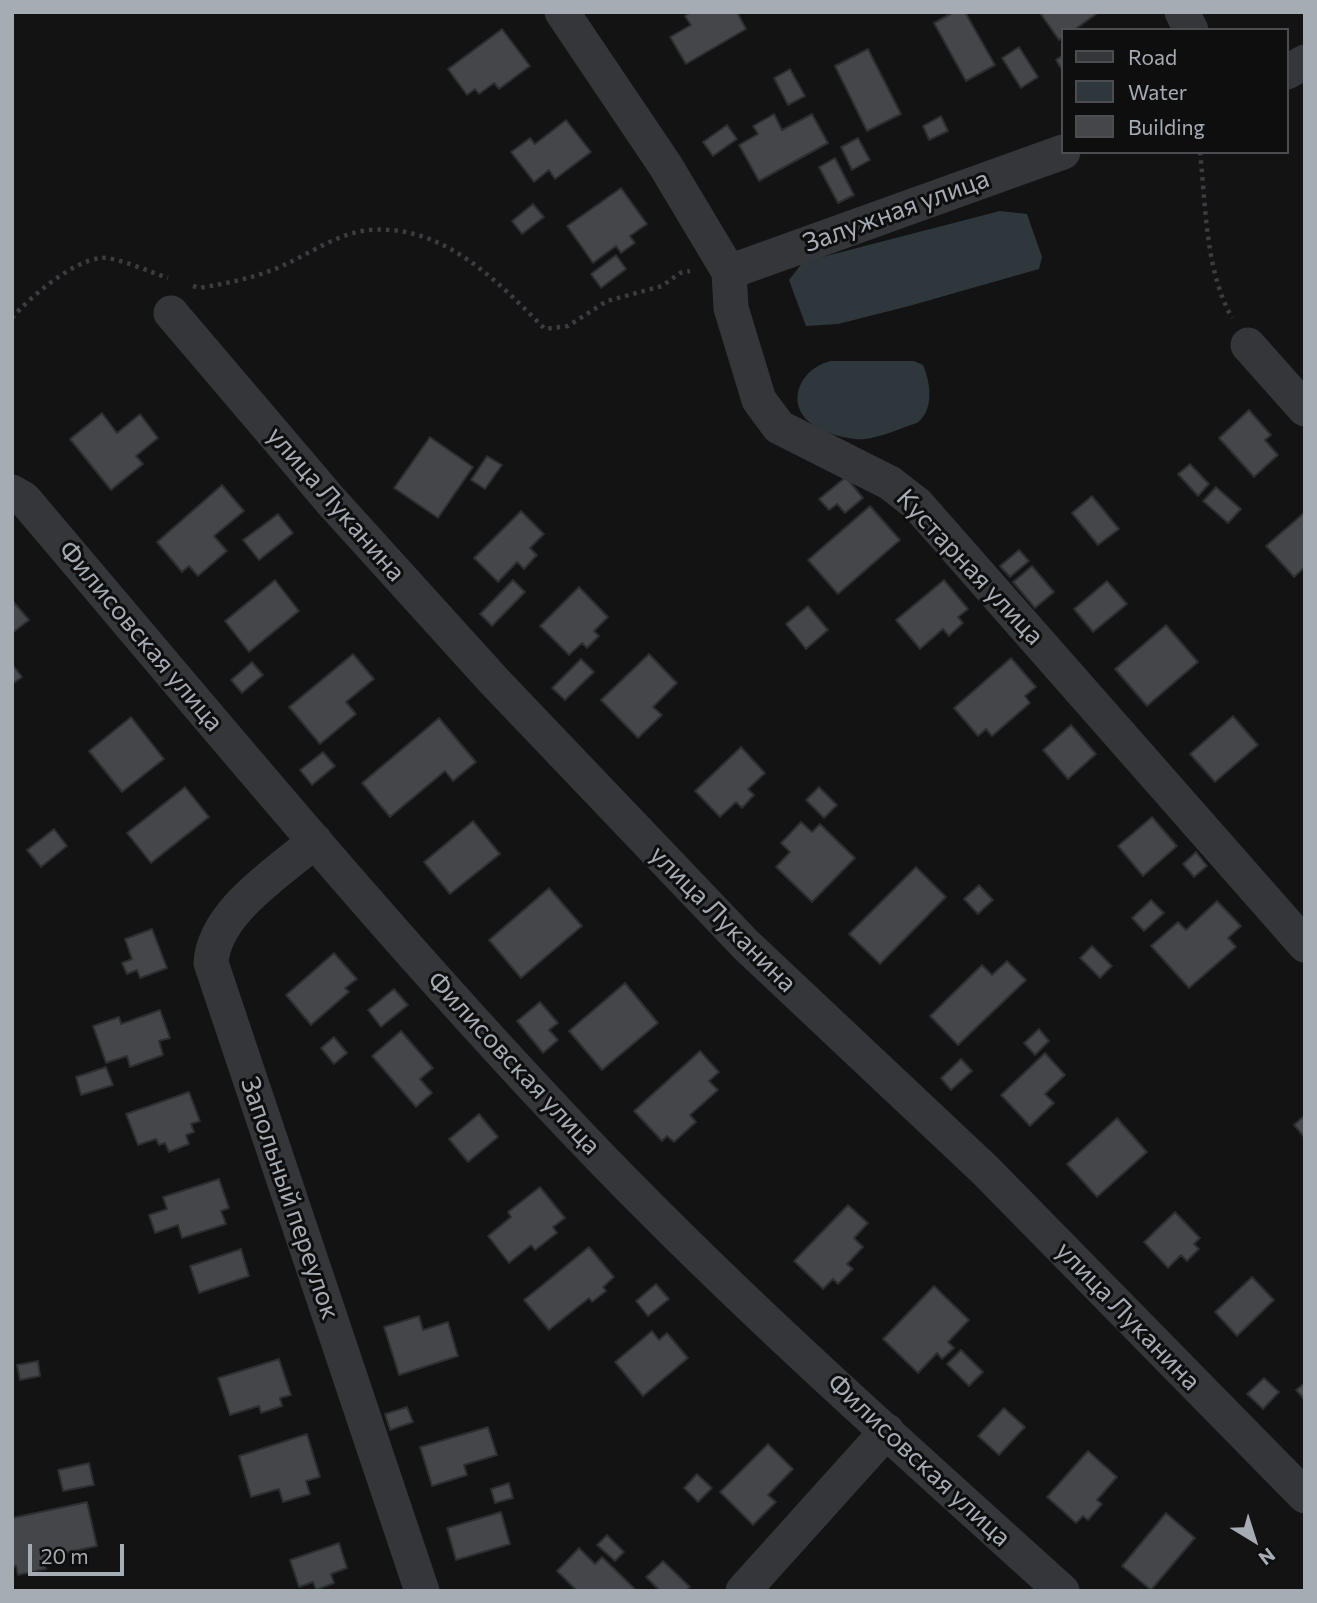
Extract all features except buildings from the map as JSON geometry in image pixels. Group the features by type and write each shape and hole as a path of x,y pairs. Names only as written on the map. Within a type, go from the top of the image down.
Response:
{"street":[{"name":"Кустарная улица","path":"562,12 665,165 729,272 732,308 759,400 779,427 890,483 917,504 1305,945"},
{"path":"1182,12 1190,28"},
{"path":"1289,71 1305,62"},
{"name":"Залужная улица","path":"729,272 1062,152"},
{"name":"улица Луканина","path":"178,293 331,501 476,662 746,946 985,1170 1305,1496"},
{"path":"1248,345 1305,409"},
{"name":"Филисовская улица","path":"12,492 24,499 463,1011 580,1136 725,1281 887,1431 1049,1587"},
{"name":"Запольный переулок","path":"315,841 230,914 212,948 211,963 422,1591"},
{"path":"743,1591 887,1431"}],"path":[{"path":"1200,154 1216,278 1222,300 1248,345"},
{"path":"12,318 25,303 75,267 102,257 178,293 246,280 369,230 403,233 449,247 480,266 545,329 568,326 607,301 662,286 680,273 701,268 729,272"}],"water":[{"path":"1000,211 1027,214 1042,257 1039,269 838,324 806,326 789,280 803,262"},
{"path":"831,361 914,361 923,365 929,396 922,418 917,423 865,439 841,437 810,423 800,409 798,391 807,375"}]}
